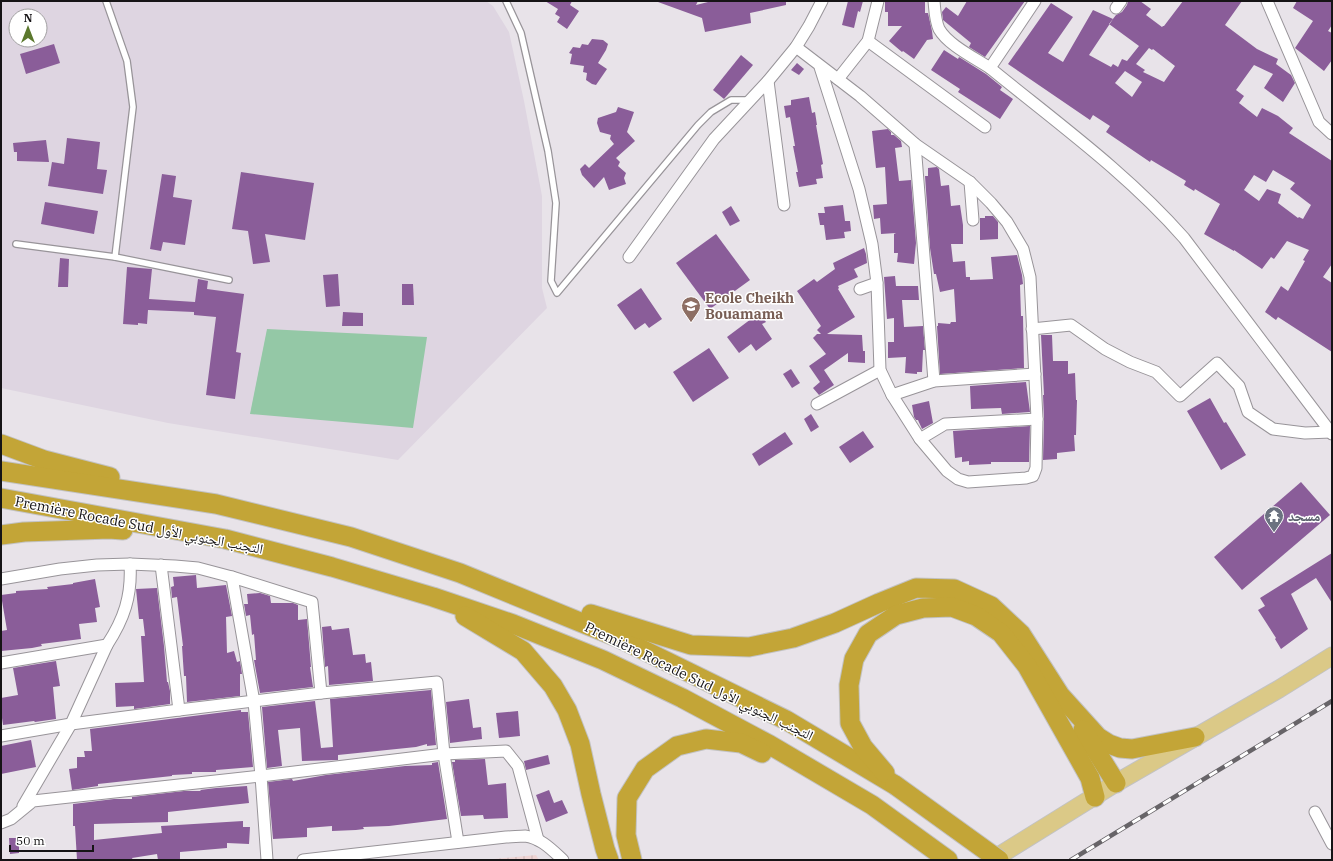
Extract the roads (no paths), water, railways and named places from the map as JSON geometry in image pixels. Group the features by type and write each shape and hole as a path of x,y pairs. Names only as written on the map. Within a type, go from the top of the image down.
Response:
{"highway":[{"path":"1,444 44,460 216,504"},
{"name":"Première Rocade Sud التجنب الجنوبي الأول","path":"1,471 216,504 351,537 460,573 619,638 786,720 895,784 999,860"},
{"name":"Première Rocade Sud التجنب الجنوبي الأول","path":"1,498 225,539 332,567 433,597 513,624 603,660 682,698 770,745 872,805 948,860"},
{"path":"1,535 24,532 109,529 225,539"},
{"path":"460,573 557,602 624,625 691,644 749,647 793,638 835,623 916,588 954,589 991,606 1021,634 1116,783"},
{"path":"433,597 523,651 553,686 567,710 580,744 593,801 609,860"},
{"path":"895,784 862,746 850,722 849,685 854,659 868,634 896,615 923,608 952,607 976,616 1001,634 1027,666 1090,778 1094,797"},
{"path":"1060,695 1098,737 1109,744 1120,748 1132,749 1195,737"},
{"path":"632,860 626,835 627,798 630,792 645,769 677,746 706,739 741,743 872,805"}],"main road":[{"path":"992,860 1116,783 1279,689 1332,656"}],"street":[{"path":"629,257 714,139 768,82 796,47 810,26 822,1"},
{"path":"838,79 868,41 878,1"},
{"path":"934,1 935,18 940,30 950,42 990,68 1106,163 1163,214 1184,238 1331,433"},
{"path":"990,68 1035,1"},
{"path":"1267,1 1319,122 1332,134"},
{"path":"868,41 985,127"},
{"path":"796,47 820,67 860,96 915,144 970,182 1007,222 1022,249 1030,278 1037,419 1036,468 1033,476 1026,478 968,482 958,479 947,471 920,439 892,396 880,370 877,283 872,244 859,189 820,67"},
{"path":"768,82 784,205"},
{"path":"915,144 934,381"},
{"path":"970,182 973,220"},
{"path":"860,289 877,283"},
{"path":"1032,329 1071,325 1105,349 1130,362 1156,372 1180,396 1217,363 1239,386 1248,412 1273,428 1305,433 1331,433"},
{"path":"817,404 880,370"},
{"path":"892,396 934,381 1034,374"},
{"path":"920,439 945,424 1037,419"},
{"path":"20,812 71,724 107,645 114,634 127,604 131,582 130,564"},
{"path":"1,579 60,569 97,565 161,565 198,568 312,602 321,693"},
{"path":"161,565 179,710"},
{"path":"232,577 254,702 262,776 267,860"},
{"path":"1,663 107,645"},
{"path":"1,736 71,724 179,710 321,693 437,682 444,754 458,842"},
{"path":"1,823 11,819 33,801 444,754 506,751 518,766 538,840"},
{"path":"1315,812 1332,844"},
{"path":"304,860 458,842 526,836 538,840 548,846 563,860"}],"lane":[{"path":"106,1 127,62 133,107 116,257"},
{"path":"506,1 521,33 548,151 556,203 551,281 557,293 698,125 711,112 731,100 751,100"},
{"path":"16,244 116,257 229,280"}],"railway":[{"path":"1071,860 1332,701"}],"place":[{"name":"Ecole Cheikh Bouamama","path":"691,323"},
{"name":"مسجد","path":"1274,533"}]}
